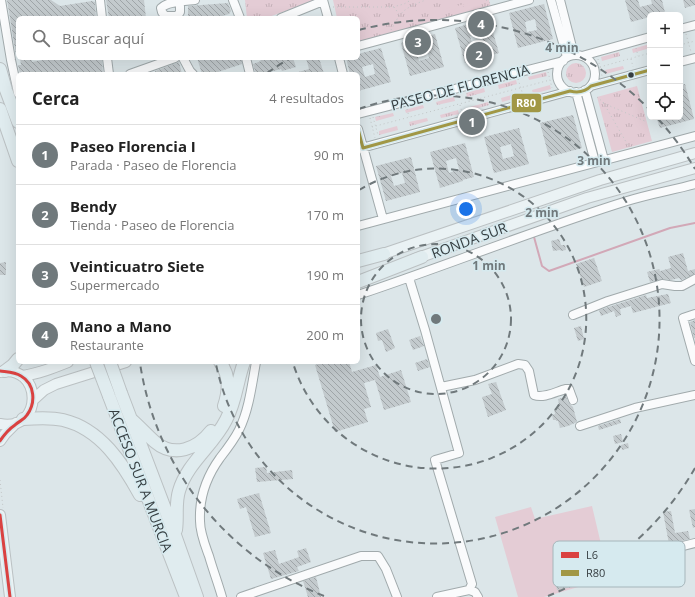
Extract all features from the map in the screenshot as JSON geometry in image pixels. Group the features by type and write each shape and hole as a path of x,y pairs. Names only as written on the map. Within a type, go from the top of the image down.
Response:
{"highway":[{"path":"0,69 6,108 6,126 16,156"},
{"path":"6,108 16,120"},
{"path":"360,261 384,254"},
{"path":"360,281 422,257"},
{"path":"2,371 13,365 16,361"},
{"name":"ACCESO SUR A MURCIA","path":"97,364 130,418 175,535 191,595"},
{"name":"ACCESO SUR A MURCIA","path":"110,364 115,395 152,509 191,595"},
{"path":"130,418 156,442 167,448 182,450 190,448 202,441 216,424 227,399 228,378 222,364"},
{"path":"175,535 177,525 177,499 182,481 190,468 216,437 227,419 232,407 243,364"},
{"path":"20,421 38,418 62,420 80,426 99,439 111,451 126,471 140,496 152,509"}],"main road":[{"name":"RONDA SUR","path":"384,254 600,180 695,153"},
{"name":"RONDA SUR","path":"360,277 422,257 587,198 695,168"},
{"path":"22,376 41,372 63,364"},
{"path":"0,441 5,434 29,412 34,400 44,390 56,384 120,364"},
{"path":"2,371 14,372 22,376 31,386 34,400"},
{"path":"0,424 8,425 20,421"},
{"path":"0,515 2,549 10,597"}],"street":[{"path":"1,0 16,84"},
{"path":"100,0 102,16"},
{"path":"175,16 180,12 180,0"},
{"path":"165,16 163,15 163,6 180,0 195,0"},
{"path":"233,0 239,16"},
{"path":"360,45 498,4 529,0"},
{"path":"551,0 572,57"},
{"path":"560,0 572,57"},
{"path":"287,16 324,3 327,16"},
{"path":"683,31 695,25"},
{"name":"PASEO DE FLORENCIA","path":"360,113 647,38"},
{"path":"683,61 693,56"},
{"path":"572,57 589,60 594,67 595,78 588,88 604,160"},
{"path":"572,57 559,68 559,80 563,87 573,92 595,162"},
{"path":"107,60 109,72"},
{"path":"151,71 171,60"},
{"path":"184,60 192,72"},
{"path":"246,60 247,72"},
{"path":"340,60 342,72"},
{"path":"383,219 360,149 378,142 573,92 647,71"},
{"path":"360,225 695,136"},
{"path":"360,294 545,228 629,200 695,184"},
{"path":"409,278 459,453 435,460 472,584 468,590"},
{"path":"573,315 608,301 662,284 682,286 695,280"},
{"path":"695,314 683,318 695,361"},
{"path":"222,597 201,535 201,500 208,478 229,447 242,422 246,412 256,364"},
{"path":"441,387 475,380 521,364 525,365 529,371 534,395 542,396 569,389 573,400"},
{"path":"580,426 635,408 695,395"},
{"path":"685,546 695,543"},
{"path":"241,597 361,556 378,556 386,569 397,597"},
{"path":"437,597 468,590 475,592 478,597"}],"path":[{"path":"324,3 394,7 411,0"},
{"path":"385,39 400,15 405,10 419,2 426,0"},
{"path":"394,7 400,15"},
{"path":"683,31 693,56"},
{"path":"683,44 695,41"},
{"path":"636,46 638,56"},
{"path":"600,67 647,54"},
{"path":"597,57 602,77"},
{"path":"631,58 634,69"},
{"path":"547,69 553,91"},
{"path":"517,77 524,98"},
{"path":"372,127 550,80"},
{"path":"467,91 470,102"},
{"path":"597,97 602,102 629,147"},
{"path":"602,102 647,122"},
{"path":"459,104 462,115"},
{"path":"406,107 409,118"},
{"path":"369,115 378,142"},
{"path":"373,116 378,142"}],"green space":[{"path":"245,0 316,0 272,16 247,16"},
{"path":"333,0 489,0 491,7 360,41 360,16 337,16"},
{"path":"473,2 473,4 444,12 444,9"},
{"path":"647,45 647,49 633,53 632,49"},
{"path":"619,52 620,56 602,61 601,57"},
{"path":"572,63 580,63 586,69 586,77 580,83 572,83 566,77 566,69"},
{"path":"623,66 624,69 606,74 605,70"},
{"path":"546,72 547,76 529,80 528,77"},
{"path":"516,80 517,84 499,89 498,85"},
{"path":"550,85 551,89 533,94 532,90"},
{"path":"637,86 652,141 612,152 597,97"},
{"path":"484,88 485,92 467,97 466,93"},
{"path":"519,93 520,97 502,102 501,98"},
{"path":"454,97 455,101 437,105 436,102"},
{"path":"488,102 489,105 471,110 470,107"},
{"path":"423,105 424,108 406,113 405,110"},
{"path":"458,110 459,114 441,118 440,115"},
{"path":"393,113 394,116 376,121 375,117"},
{"path":"427,118 428,121 410,126 409,122"},
{"path":"397,126 398,130 379,135 379,131"},
{"path":"592,506 600,541 553,541 553,587 578,587 544,597 518,597 495,517 531,507 535,519"}],"building":[{"path":"7,0 51,0 60,6 92,1 95,2 96,16 16,16 16,55"},
{"path":"106,0 144,0 146,16 109,16"},
{"path":"625,0 638,0 640,7 652,4 651,0 662,0 665,12 647,12 647,18 631,22"},
{"path":"683,0 695,0 695,5 685,8"},
{"path":"228,3 231,11 229,14 222,16 188,16 188,6"},
{"path":"544,4 553,39 518,48 509,13","holes":["535,19 537,30 527,32 525,22"]},
{"path":"489,18 499,53 465,63 455,28","holes":["481,33 484,44 473,47 470,36"]},
{"path":"435,34 444,67 410,76 401,43","holes":["427,48 429,58 419,61 416,51"]},
{"path":"381,48 391,82 360,90 360,72 350,72 346,60 360,60 360,53","holes":["373,64 375,74 365,77 362,67"]},
{"path":"20,60 32,60 32,62 43,60 102,60 103,72 20,72 18,65 21,65"},
{"path":"198,60 241,60 242,64 218,72 201,72"},
{"path":"260,60 294,60 296,67 282,71 281,69 270,72 255,72 253,64 261,61"},
{"path":"307,60 320,60 323,72 298,72 309,69"},
{"path":"179,62 182,72 155,72"},
{"path":"683,84 685,84 694,119 660,128 657,120 683,120"},
{"path":"573,115 582,148 549,157 540,123"},
{"path":"519,128 529,164 494,173 484,137","holes":["511,144 514,156 503,159 500,147"]},
{"path":"465,143 474,177 440,188 430,152","holes":["456,158 459,169 449,173 446,161"]},
{"path":"411,157 420,192 386,201 376,166","holes":["402,173 405,183 394,186 391,176"]},
{"path":"559,239 561,245 565,245 566,250 553,251 551,241"},
{"path":"683,253 688,271 695,269 695,274 681,280 679,278 671,280 662,279 650,282 647,272 671,268 668,257"},
{"path":"594,258 602,281 584,287 576,264"},
{"path":"6,262 6,275 0,275 0,263"},
{"path":"668,294 671,303 633,313 631,306 620,309 621,315 616,317 614,311 601,316 599,310 646,295 647,298"},
{"path":"695,320 695,338 694,338 690,322"},
{"path":"581,326 584,339 578,341 574,328"},
{"path":"388,329 395,348 386,352 382,340 378,341 376,333"},
{"path":"420,336 424,346 413,350 409,340"},
{"path":"427,359 430,367 418,371 415,363"},
{"path":"350,364 352,372 376,365 380,377 401,370 411,402 384,410 375,380 364,383 371,407 364,409 368,422 335,432 315,365"},
{"path":"496,382 506,410 488,417 482,397 492,394 488,384"},
{"path":"566,397 568,402 573,407 577,422 560,428 558,421 553,420 552,415 555,414 554,409 558,408 558,399"},
{"path":"620,419 621,423 599,430 598,426"},
{"path":"621,434 623,442 615,444 613,436"},
{"path":"628,443 629,448 622,450 621,445"},
{"path":"266,467 267,473 292,470 293,479 257,482 255,468"},
{"path":"259,493 271,533 255,537 246,507 240,509 237,499"},
{"path":"695,509 695,527 693,528 689,510"},
{"path":"671,511 675,533 688,531 690,539 682,541 668,541 663,512"},
{"path":"306,548 311,562 297,567 299,571 271,579 263,553 275,550 279,564 299,557 297,551"},
{"path":"316,577 321,597 308,597 303,581"},
{"path":"556,587 573,587 557,590"}],"waterway":[{"path":"534,237 542,266 549,271 670,228 695,223"}],"transit line":[{"name":"R80","path":"360,137 363,148 570,91 581,92 591,86 647,71"},
{"name":"L6","path":"0,371 11,372 26,379 33,394 32,405 26,417 9,430 0,441"},
{"name":"L6","path":"0,515 10,597"}],"place":[{"name":"Mano a Mano","path":"481,24"},
{"name":"Veinticuatro Siete","path":"418,42"},
{"name":"Bendy","path":"479,55"},
{"name":"Paseo Florencia I","path":"472,122"}]}
